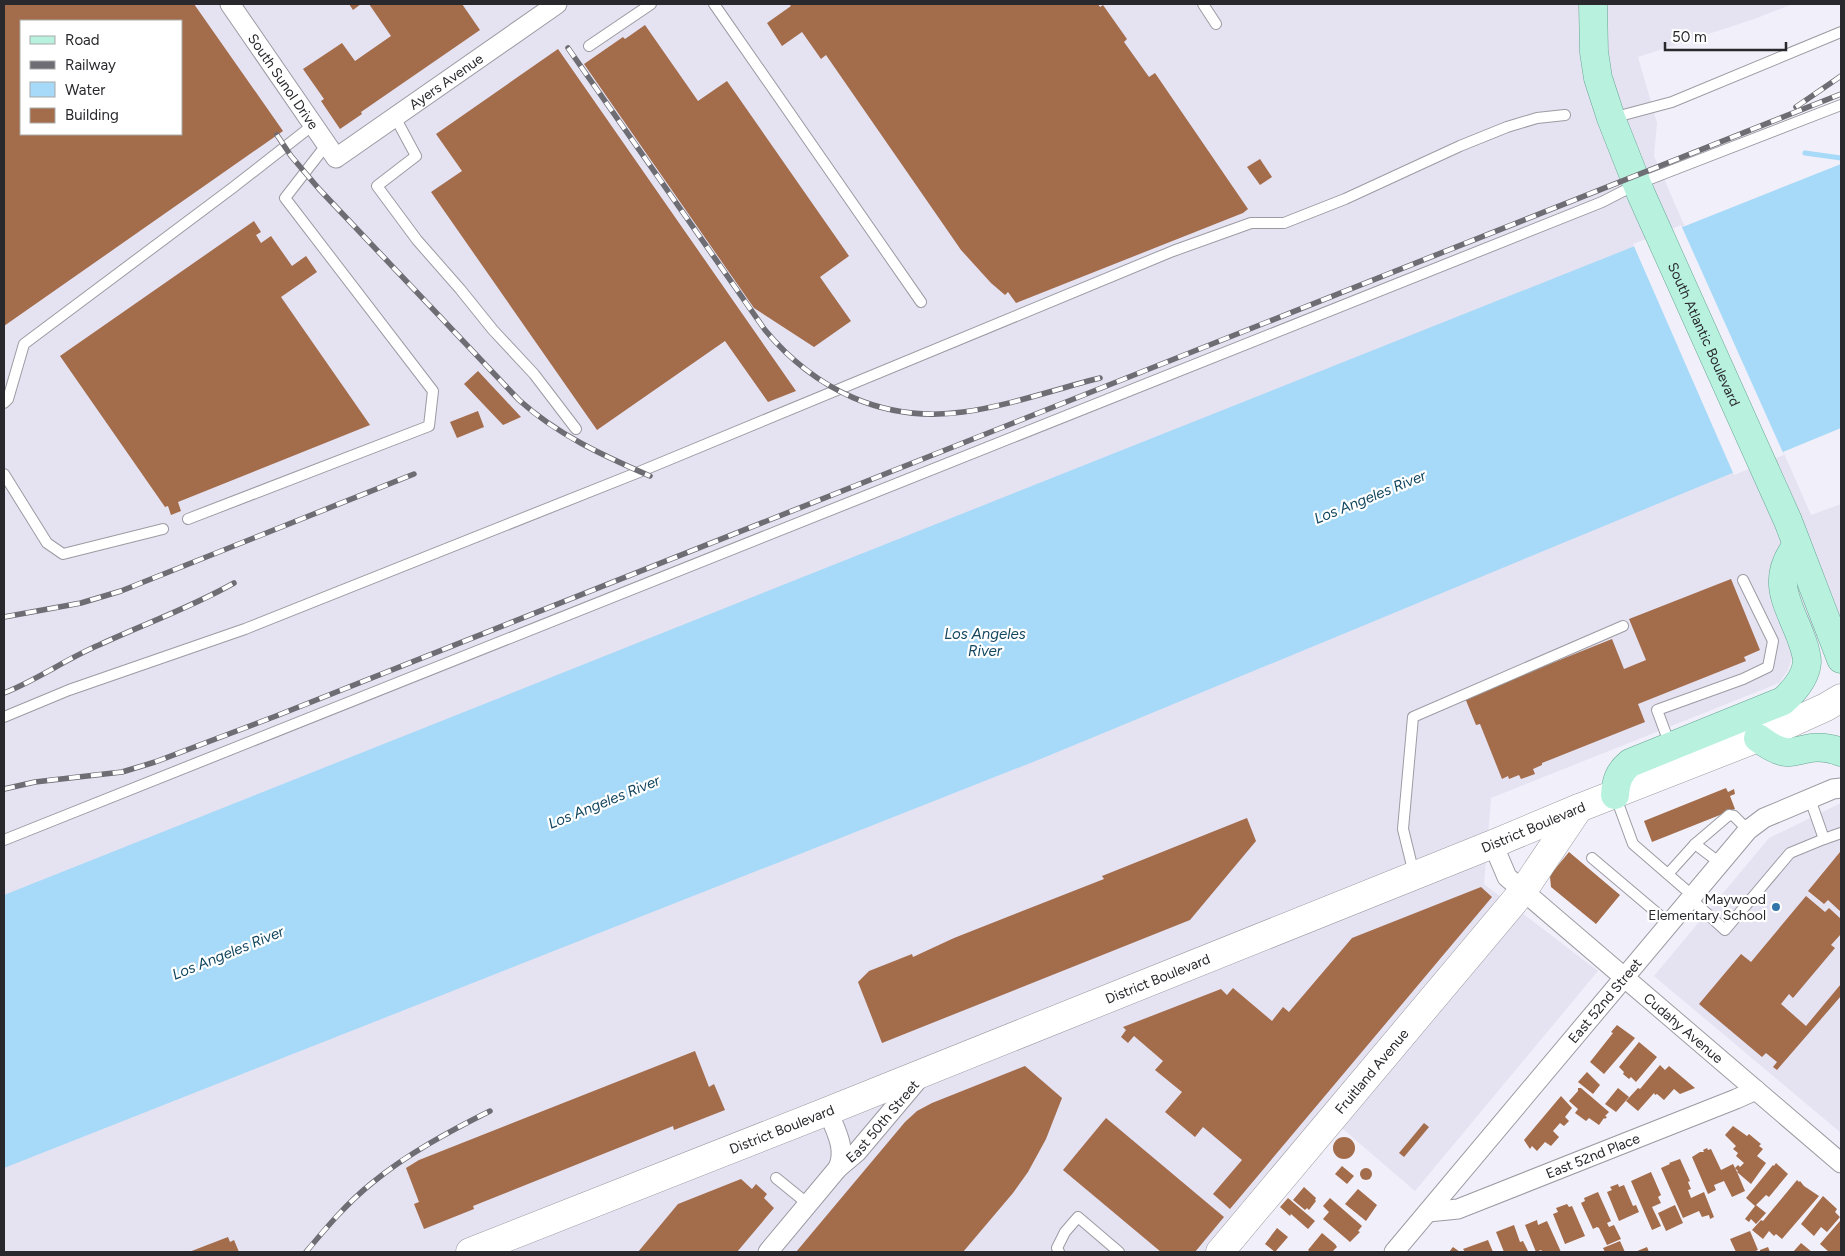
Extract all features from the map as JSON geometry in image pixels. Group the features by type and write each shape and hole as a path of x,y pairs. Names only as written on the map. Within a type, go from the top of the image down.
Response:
{"main road":[{"name":"South Atlantic Boulevard","path":"1593,4 1594,52 1598,78 1611,118 1639,189 1793,533 1841,659"},
{"path":"1674,758 1783,701 1796,689 1807,664 1806,652 1784,594 1782,581 1793,533"},
{"path":"1814,589 1841,603"},
{"path":"1615,795 1619,776 1630,763 1674,758 1758,738 1826,707 1841,698"},
{"path":"1758,738 1768,746 1785,752 1795,752 1813,747 1832,748 1841,752"},
{"name":"District Boulevard","path":"470,1252 828,1111 1615,795"},
{"name":"Fruitland Avenue","path":"1220,1252 1523,891 1579,808"}],"street":[{"name":"South Sunol Drive","path":"230,4 331,151"},
{"name":"Ayers Avenue","path":"331,151 394,117 557,4"},
{"name":"East 52nd Street","path":"1394,1252 1748,830 1764,818 1833,788 1841,788"},
{"name":"Cudahy Avenue","path":"1493,844 1507,877 1841,1163"},
{"name":"East 50th Street","path":"768,1252 838,1168 857,1152 925,1072"},
{"name":"East 52nd Place","path":"1428,1212 1458,1209 1756,1090"},
{"name":"East 50th Street","path":"828,1111 842,1146 842,1158 838,1168"}],"lane":[{"path":"589,46 651,4"},
{"path":"714,4 921,302"},
{"path":"1203,4 1216,24"},
{"path":"1611,118 1672,102 1841,32"},
{"path":"4,840 1602,202 1639,189 1841,105"},
{"path":"4,717 69,690 245,629 639,472 1173,251 1251,223 1284,223 1345,199 1460,146 1507,127 1537,118 1565,115"},
{"path":"394,117 416,156 377,186 417,240 493,330 534,374 576,429"},
{"path":"4,403 8,399 24,344 232,189 313,124"},
{"path":"188,519 429,426 433,391 285,198 331,151"},
{"path":"4,474 47,543 63,554 163,530"},
{"path":"1674,758 1657,710 1743,679 1768,667 1773,641 1743,580"},
{"path":"1414,875 1403,829 1414,717 1623,626"},
{"path":"1615,795 1633,844 1668,874 1725,930 1790,853 1841,833"},
{"path":"1810,799 1824,839"},
{"path":"1668,874 1695,844 1729,815 1734,816 1748,830"},
{"path":"1695,844 1720,863"},
{"path":"1592,858 1670,924"},
{"path":"776,1178 808,1204"},
{"path":"1059,1252 1057,1248 1065,1232 1078,1217 1119,1252"}],"shaded area":[{"path":"4,4 1793,4 1754,19 1638,57 1657,123 1654,156 1811,515 1841,504 1841,628 1794,651 1788,670 1779,683 1491,798 1484,884 1598,971 1415,1191 1337,1124 1227,1252 4,1252"},
{"name":"Maywood Elementary School","path":"1841,803 1841,1133 1654,976 1769,838"}],"water":[{"name":"Los Angeles River","path":"1841,164 1841,428 1043,758 4,1168 4,895"}],"pier":[{"path":"1681,225 1784,455 1734,475 1633,244"}],"building":[{"path":"4,4 194,4 283,131 4,326"},
{"path":"349,4 361,4 353,10"},
{"path":"369,4 462,4 480,30 361,112 362,114 340,129 321,101 324,99 303,69 342,43 355,61 391,36"},
{"path":"789,4 1098,4 1100,7 1103,5 1127,39 1124,42 1149,77 1155,73 1248,209 1243,213 1016,303 1008,292 1005,295 991,283 961,250 826,55 821,59 802,32 782,46 767,23 791,6"},
{"path":"645,25 698,101 727,81 849,256 820,277 851,321 814,347 754,308 584,64 623,37 625,39"},
{"path":"558,49 796,391 768,402 725,341 597,430 431,192 462,171 436,134"},
{"path":"1260,159 1272,177 1260,185 1247,167"},
{"path":"254,221 261,232 256,235 261,243 271,236 292,266 306,256 317,272 281,297 370,425 178,502 181,511 171,515 168,506 165,507 60,356"},
{"path":"478,371 521,417 503,425 464,384"},
{"path":"478,411 484,427 457,438 450,422"},
{"path":"1731,579 1760,650 1744,657 1746,661 1638,704 1645,722 1542,763 1542,765 1533,769 1535,774 1521,779 1519,775 1509,779 1508,776 1502,779 1480,724 1476,725 1465,698 1612,639 1624,669 1646,660 1629,619"},
{"path":"1726,788 1728,792 1734,789 1735,794 1730,796 1735,809 1652,842 1644,821"},
{"path":"1247,818 1256,841 1190,920 882,1043 858,982 869,971 912,954 913,957 954,938 1104,879 1102,876"},
{"path":"1569,852 1620,895 1596,924 1551,887 1550,877 1554,869"},
{"path":"1840,852 1841,912 1828,900 1824,904 1808,891"},
{"path":"1481,887 1492,897 1230,1209 1213,1194 1242,1160 1203,1127 1195,1137 1165,1112 1182,1092 1155,1070 1163,1061 1134,1036 1128,1043 1121,1037 1126,1030 1123,1027 1221,989 1227,995 1233,988 1272,1021 1283,1007 1289,1012 1352,938"},
{"path":"1806,896 1825,912 1829,908 1841,919 1841,934 1831,945 1835,948 1793,998 1789,994 1781,1004 1806,1026 1841,984 1841,996 1777,1070 1773,1067 1777,1062 1766,1053 1762,1057 1699,1004 1741,954 1751,962"},
{"path":"1617,1025 1635,1038 1604,1074 1590,1062"},
{"path":"1639,1042 1657,1057 1636,1082 1631,1077 1629,1079 1623,1074 1624,1072 1619,1067"},
{"path":"695,1051 709,1087 714,1084 725,1110 674,1130 673,1126 473,1206 474,1209 424,1229 414,1204 419,1202 406,1168 419,1160"},
{"path":"1660,1065 1665,1070 1669,1066 1695,1088 1680,1094 1674,1089 1664,1100 1654,1093 1638,1111 1626,1101 1638,1088 1640,1089"},
{"path":"1025,1066 1062,1098 1046,1139 1028,1172 1013,1193 963,1252 796,1252 905,1122 917,1111 932,1103"},
{"path":"1587,1072 1600,1085 1593,1094 1578,1082"},
{"path":"1578,1088 1581,1088 1609,1112 1599,1125 1589,1118 1586,1121 1575,1113 1578,1109 1569,1101 1578,1091"},
{"path":"1618,1088 1629,1097 1616,1112 1605,1104"},
{"path":"1561,1096 1572,1108 1565,1117 1569,1121 1564,1126 1560,1123 1553,1131 1559,1137 1551,1146 1545,1142 1537,1151 1532,1146 1530,1149 1524,1140"},
{"path":"1106,1118 1224,1217 1195,1252 1161,1252 1063,1170"},
{"path":"1424,1123 1429,1127 1404,1157 1399,1153"},
{"path":"1733,1126 1747,1136 1749,1134 1761,1144 1759,1146 1763,1149 1757,1156 1766,1163 1751,1184 1735,1168 1738,1165 1740,1167 1744,1163 1736,1156 1738,1153 1733,1149 1736,1146 1725,1135"},
{"path":"1344,1137 1352,1140 1355,1148 1352,1156 1344,1159 1336,1156 1333,1148 1336,1140"},
{"path":"1707,1148 1708,1150 1711,1149 1721,1170 1733,1164 1745,1191 1732,1197 1724,1181 1714,1185 1716,1190 1708,1194 1692,1157 1700,1152 1704,1152 1703,1150"},
{"path":"1680,1159 1690,1181 1688,1182 1691,1189 1688,1190 1691,1198 1704,1192 1714,1217 1710,1219 1709,1215 1702,1217 1699,1211 1683,1218 1661,1168"},
{"path":"1776,1163 1788,1174 1769,1197 1766,1195 1756,1205 1766,1213 1756,1224 1751,1219 1749,1222 1745,1219 1755,1206 1746,1198"},
{"path":"1342,1166 1354,1176 1347,1184 1335,1174"},
{"path":"1364,1168 1368,1168 1372,1174 1368,1180 1364,1180 1360,1176 1360,1172"},
{"path":"1651,1172 1661,1195 1658,1197 1661,1203 1652,1207 1661,1226 1652,1230 1631,1181"},
{"path":"741,1179 752,1189 756,1184 767,1194 764,1198 774,1208 737,1252 638,1252 678,1204"},
{"path":"1797,1180 1819,1196 1782,1239 1776,1234 1774,1236 1769,1231 1763,1239 1752,1230 1761,1220 1763,1221"},
{"path":"1618,1184 1619,1187 1624,1185 1633,1206 1636,1205 1639,1212 1619,1221 1607,1192 1612,1190 1610,1187"},
{"path":"1304,1187 1316,1198 1316,1201 1309,1210 1307,1208 1305,1210 1293,1200"},
{"path":"1358,1189 1377,1205 1366,1221 1345,1204"},
{"path":"1598,1192 1611,1221 1607,1223 1609,1227 1614,1225 1621,1239 1607,1245 1599,1228 1593,1229 1581,1203 1585,1201 1584,1198"},
{"path":"1823,1196 1837,1209 1835,1212 1840,1217 1827,1232 1821,1227 1814,1236 1801,1224"},
{"path":"1288,1198 1315,1221 1308,1229 1280,1207"},
{"path":"1330,1198 1362,1226 1358,1231 1360,1232 1350,1242 1323,1219 1329,1212 1323,1206"},
{"path":"1567,1204 1569,1207 1572,1206 1585,1236 1565,1244 1553,1214 1558,1212 1556,1208"},
{"path":"1675,1205 1683,1223 1666,1231 1658,1213"},
{"path":"1537,1220 1538,1225 1547,1221 1561,1252 1543,1252 1541,1250 1536,1252 1525,1225"},
{"path":"1840,1221 1841,1249 1839,1252 1829,1252 1820,1244"},
{"path":"1514,1225 1520,1242 1523,1241 1528,1251 1504,1252 1496,1232"},
{"path":"1277,1228 1288,1237 1275,1252 1265,1244"},
{"path":"1750,1231 1758,1250 1753,1252 1736,1252 1730,1239"},
{"path":"1322,1233 1335,1244 1337,1247 1333,1251 1335,1252 1310,1252 1308,1250"},
{"path":"228,1237 230,1242 234,1240 239,1252 189,1252"},
{"path":"1488,1240 1493,1252 1465,1252 1463,1249"},
{"path":"1620,1241 1625,1252 1605,1252 1603,1248"},
{"path":"1801,1243 1812,1252 1793,1252"},
{"path":"1453,1247 1460,1252 1449,1252"},
{"path":"1647,1247 1649,1252 1635,1252"},
{"path":"1768,1247 1770,1252 1760,1252 1760,1250"}],"waterway":[{"path":"1805,153 1841,158"}],"railway":[{"path":"568,48 765,330 806,370 829,385 853,398 879,407 906,412 934,414 963,412 997,406 1100,378"},
{"path":"1796,107 1841,76"},
{"path":"4,789 35,782 122,772 155,762 276,716 1841,94"},
{"path":"277,135 291,156 319,189 519,400 565,434 598,452 650,476"},
{"path":"4,617 81,603 121,591 414,474"},
{"path":"4,693 116,637 184,608 234,583"},
{"path":"306,1252 345,1207 385,1172 429,1144 490,1111"}],"place":[{"name":"Maywood Elementary School","path":"1776,907"}]}
